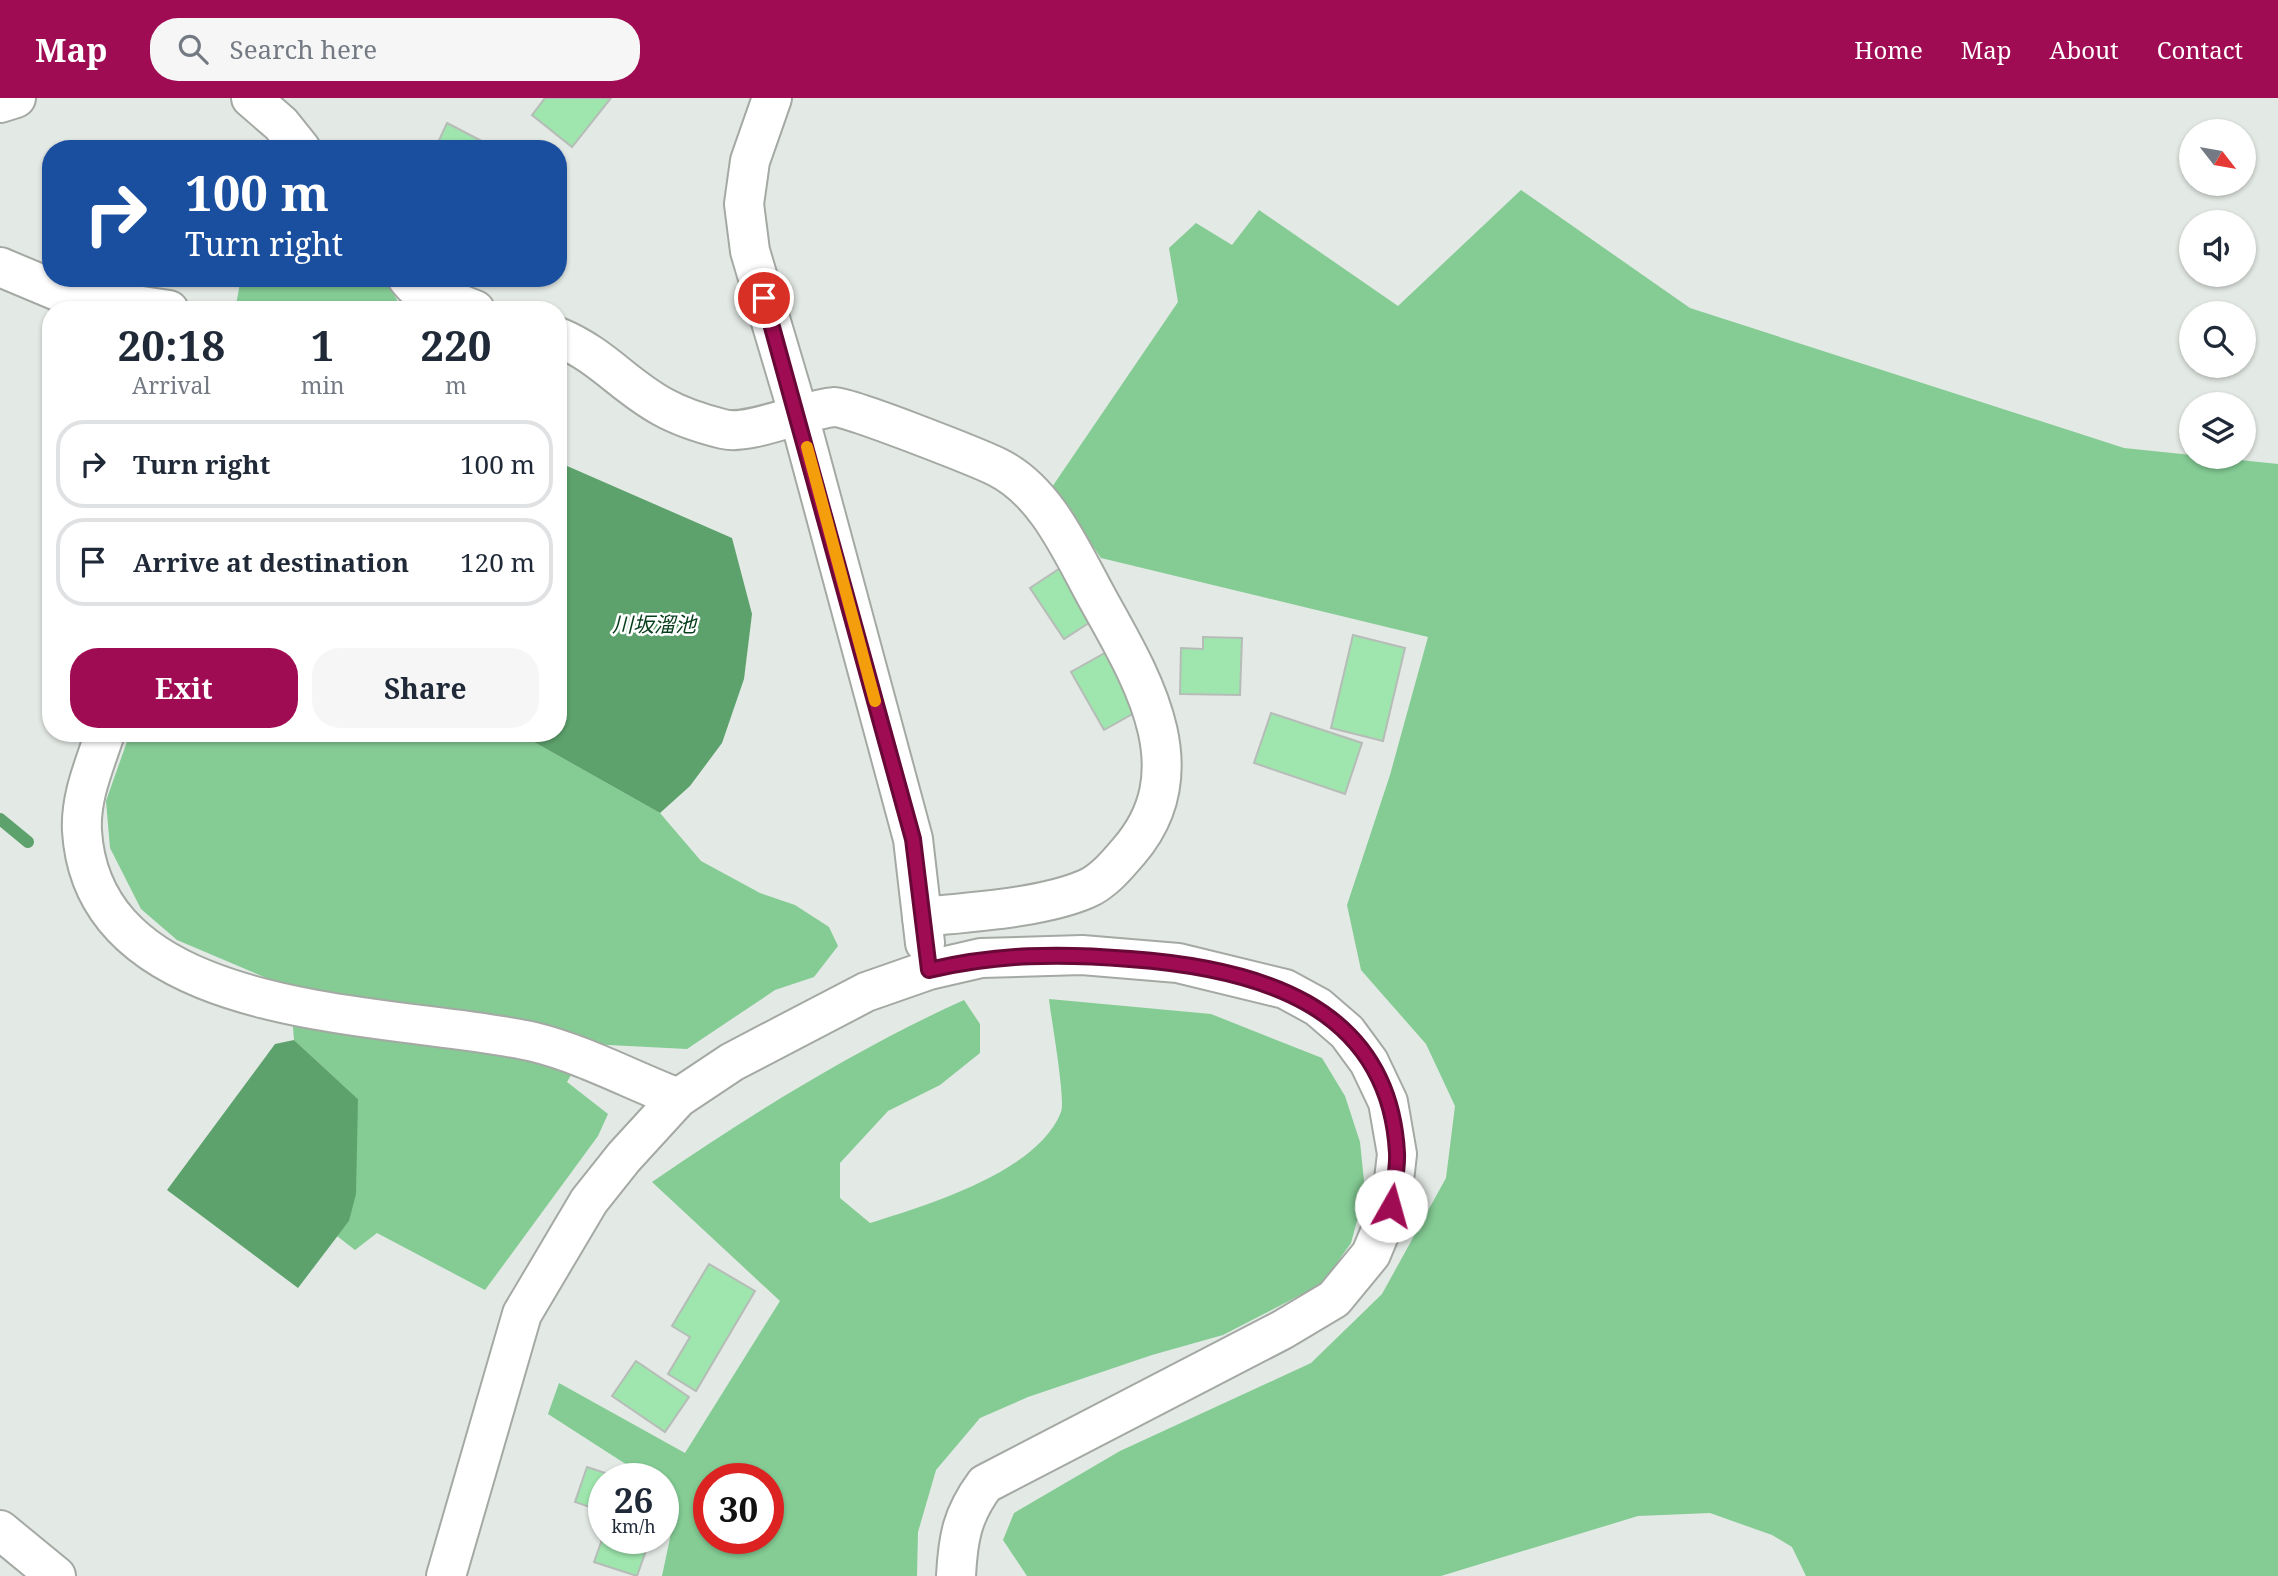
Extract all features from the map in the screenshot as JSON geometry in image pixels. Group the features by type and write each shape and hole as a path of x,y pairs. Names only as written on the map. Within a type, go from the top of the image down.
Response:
{"street":[{"path":"0,103 16,98"},
{"path":"251,98 281,124 294,140"},
{"path":"772,98 750,161 744,204 750,251 799,416 913,839 929,970"},
{"path":"0,267 42,285"},
{"path":"48,287 67,295 108,301"},
{"path":"417,287 452,301"},
{"path":"567,341 594,354 663,407 704,424 727,431 837,407 999,468 1035,494 1140,675 1158,733 1163,787 1155,816 1143,835 1115,867 1087,889 1016,907 922,917"},
{"path":"102,742 87,787 82,828 86,860 98,896 122,926 159,955 209,982 316,1011 534,1042 678,1098"},
{"path":"446,1576 522,1314 589,1200 678,1098 732,1062 866,992 929,970 981,958 1082,955 1178,962 1284,989 1328,1015 1347,1032 1369,1062 1388,1102 1397,1154 1391,1206 1371,1254 1334,1298 1282,1330 985,1484 967,1509 957,1549 956,1576"},
{"path":"0,1530 56,1576"}],"shaded area":[{"path":"1521,190 1690,308 2124,448 2179,454 2179,469 2256,469 2256,462 2278,464 2278,1576 1806,1576 1792,1547 1772,1535 1710,1513 1638,1516 1441,1576 1027,1576 1003,1540 1014,1513 1120,1451 1311,1363 1382,1294 1446,1178 1455,1106 1426,1044 1361,970 1347,905 1390,775 1428,637 1101,558 1052,487 1178,302 1169,248 1196,223 1232,245 1259,210 1398,306"},
{"path":"239,287 390,287 398,301 237,301"},
{"path":"127,742 534,742 660,813 701,861 760,893 795,905 829,927 838,946 814,977 775,990 687,1049 589,1044 567,1082 608,1114 598,1136 485,1290 377,1233 355,1250 337,1236 349,1221 358,1099 294,1040 290,988 177,940 141,909 110,848 106,801"},
{"path":"1049,999 1211,1014 1322,1058 1345,1096 1360,1142 1365,1191 1351,1243 1322,1284 1223,1335 1152,1355 1028,1397 980,1418 936,1470 918,1532 917,1576 662,1576 667,1554 679,1554 679,1463 624,1463 548,1414 559,1383 685,1453 780,1301 652,1182 727,1132 844,1061 964,1000 980,1024 980,1053 940,1085 888,1111 840,1163 840,1198 870,1223 949,1196 1005,1169 1029,1152 1049,1133 1061,1112 1060,1076"}],"water":[{"name":"川坂溜池","path":"567,466 732,538 752,614 744,679 722,743 690,786 660,813 534,742 567,742"},
{"path":"294,1040 358,1099 356,1194 349,1221 298,1288 167,1190 275,1044"}],"building":[{"path":"545,98 611,98 572,147 567,140 563,140 532,115"},
{"path":"447,123 480,140 439,140"},
{"path":"1065,565 1098,617 1064,639 1030,588"},
{"path":"1353,635 1405,648 1383,741 1331,728"},
{"path":"1203,637 1242,638 1240,695 1180,694 1181,648 1203,649"},
{"path":"1110,650 1143,708 1104,730 1071,672"},
{"path":"1271,713 1362,743 1345,794 1254,763"},
{"path":"709,1264 755,1291 696,1391 668,1374 690,1337 672,1326"},
{"path":"636,1361 689,1397 665,1432 612,1396"},
{"path":"587,1467 588,1467 588,1506 575,1502"},
{"path":"597,1554 645,1554 637,1576 594,1562"}],"waterway":[{"path":"0,819 28,842"}],"slow traffic":[{"path":"807,447 875,701"}],"route":[{"path":"764,298 799,416 913,839 929,970 981,958 1082,955 1178,962 1284,989 1318,1007 1347,1032 1369,1062 1388,1102 1397,1154 1391,1206"}]}
